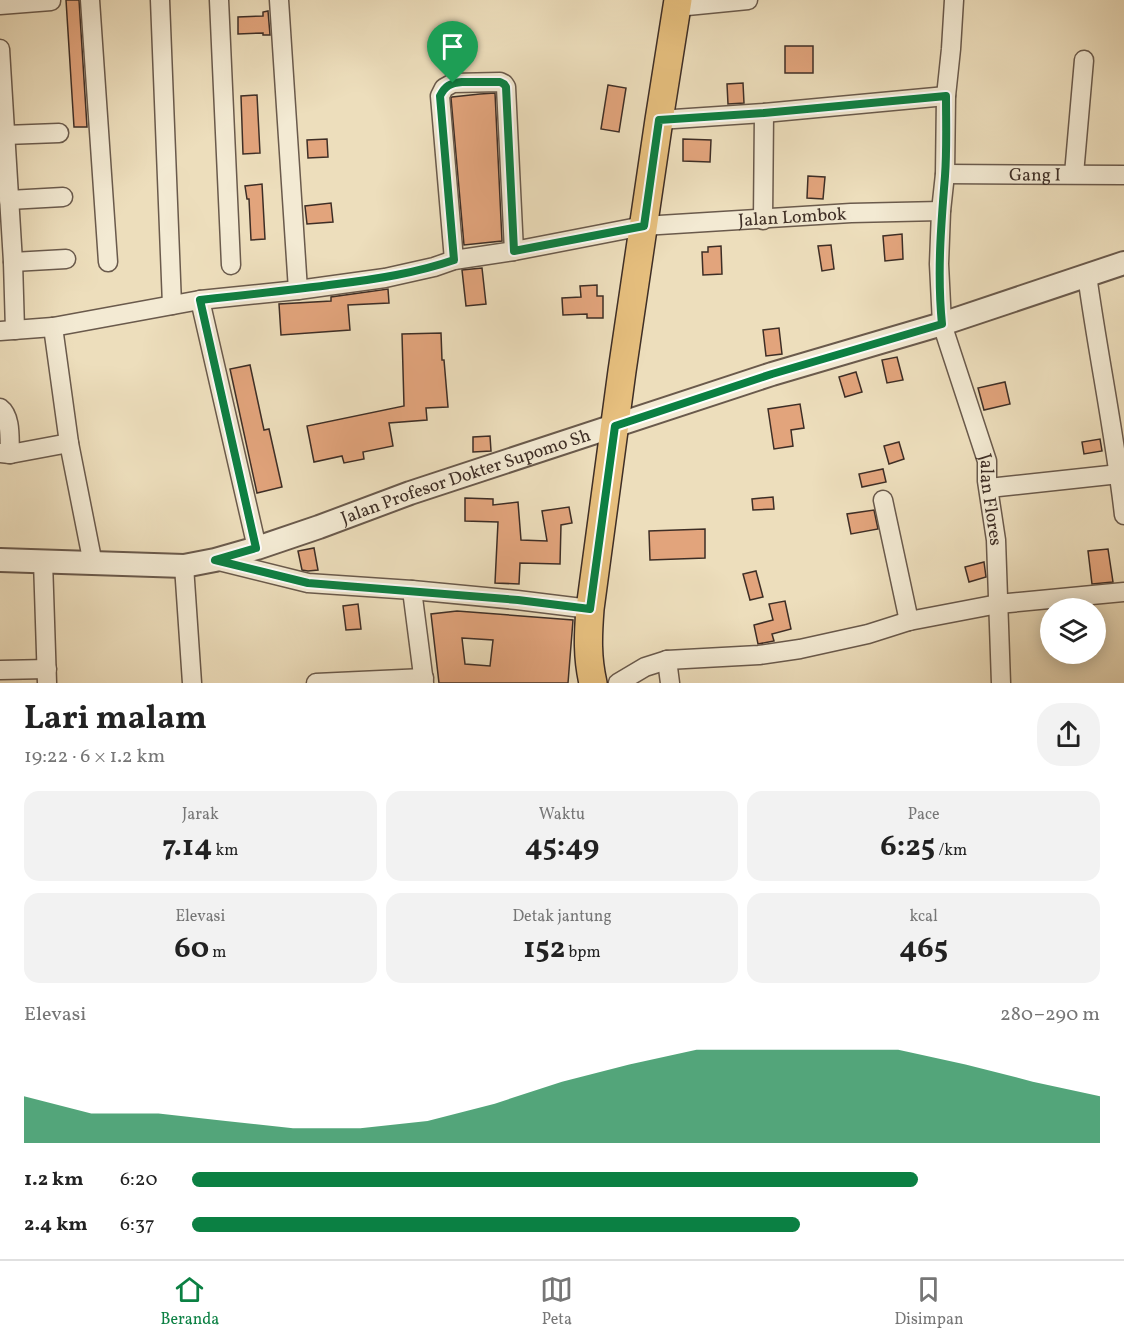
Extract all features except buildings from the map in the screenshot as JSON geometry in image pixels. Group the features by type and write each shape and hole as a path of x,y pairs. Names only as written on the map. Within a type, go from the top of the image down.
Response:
{"main road":[{"path":"593,683 587,641 590,609 659,120 678,3"}],"street":[{"path":"90,0 108,262"},
{"path":"160,0 172,305"},
{"path":"219,0 231,265"},
{"path":"279,0 298,290"},
{"path":"678,3 748,0"},
{"name":"Jalan Flores","path":"954,0 946,96 945,174 939,264 942,324 987,461 987,481 996,540 1001,683"},
{"path":"0,5 51,1"},
{"path":"0,49 13,262 8,331"},
{"path":"1074,174 1084,60"},
{"path":"454,260 440,96 444,88 453,83 500,82 506,87 514,251"},
{"path":"659,120 946,96"},
{"path":"763,220 764,113"},
{"path":"5,135 58,133"},
{"name":"Gang I","path":"945,174 1124,175"},
{"path":"9,200 63,196"},
{"name":"Jalan Lombok","path":"8,331 53,327 200,300 385,278 454,260 644,226 851,213 941,211"},
{"path":"13,262 66,258"},
{"name":"Jalan Profesor Dokter Supomo Sh","path":"0,561 184,566 215,560 772,374 942,324 1089,291 1124,263"},
{"path":"1089,291 1116,416 1124,515"},
{"path":"200,300 256,548"},
{"path":"53,327 69,443 93,564"},
{"path":"0,408 8,419 5,454 69,443"},
{"path":"989,488 1119,474"},
{"path":"883,500 909,621"},
{"path":"215,560 308,583 412,590 590,609"},
{"path":"0,670 47,676 43,561"},
{"path":"184,566 192,683"},
{"path":"316,683 424,681 412,590"},
{"path":"618,683 645,667 667,660 759,655 800,649 868,634 909,621 998,604 1124,592"},
{"path":"667,660 670,683"}],"route":[{"path":"500,82 506,87 514,251 644,226 659,120 946,96 945,174 939,264 942,324 772,374 615,426 590,609 412,590 308,583 215,560 256,548 200,300 385,278 454,260 440,96 444,88 453,83 500,82"}]}
